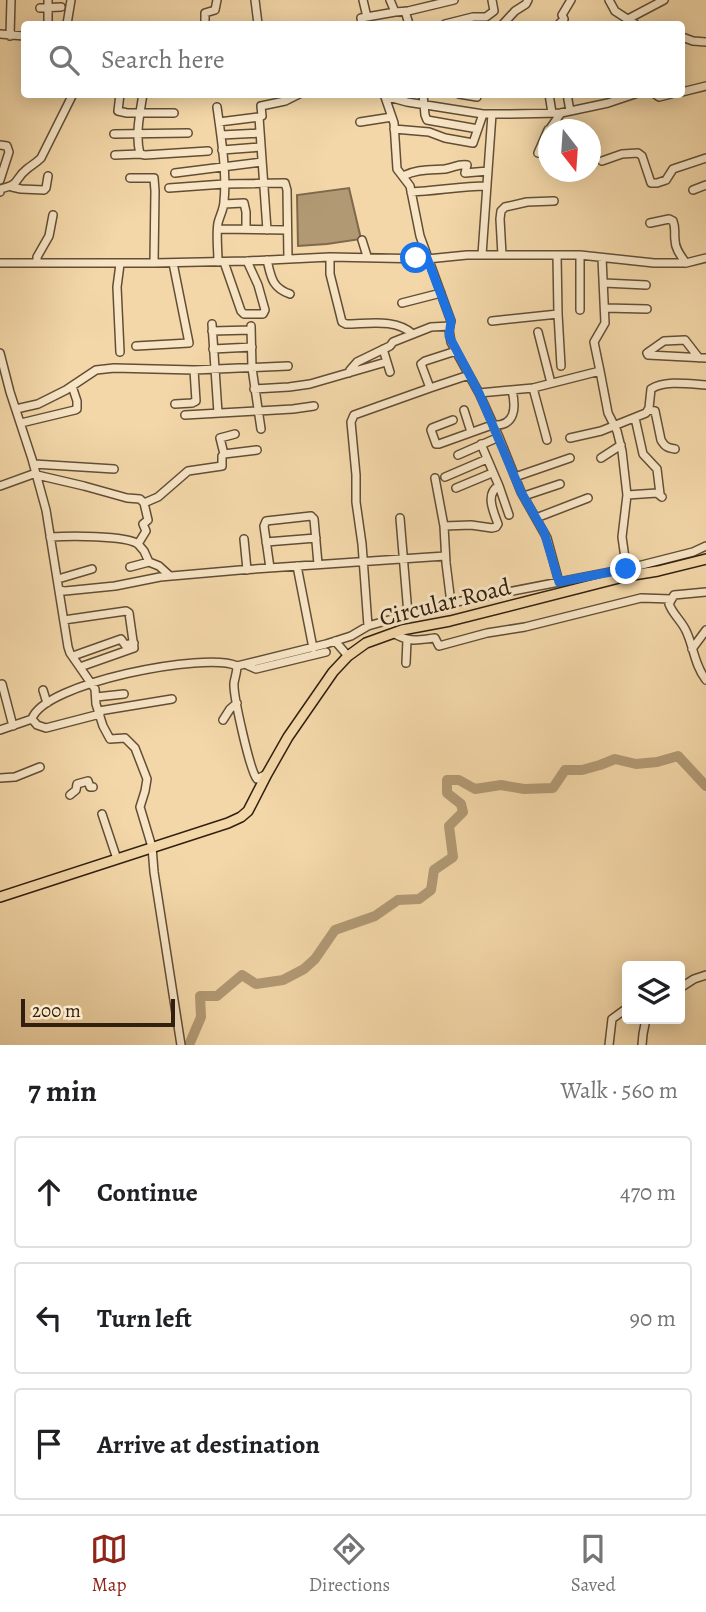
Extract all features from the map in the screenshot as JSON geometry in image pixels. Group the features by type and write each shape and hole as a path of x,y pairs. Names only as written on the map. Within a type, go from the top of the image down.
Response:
{"main road":[{"name":"Circular Road","path":"1,894 117,859 241,817 254,802 288,737 333,672 366,643 402,630 450,621 627,573 658,571 706,559"}],"street":[{"path":"10,36 11,0"},
{"path":"68,21 71,0"},
{"path":"205,21 205,13 215,10 217,0"},
{"path":"255,0 258,21"},
{"path":"363,0 367,17"},
{"path":"390,0 395,12"},
{"path":"362,21 361,18 454,0"},
{"path":"457,21 491,15 495,8 492,0"},
{"path":"506,21 528,0"},
{"path":"562,21 562,15 571,0"},
{"path":"609,0 615,11 631,21"},
{"path":"615,11 616,0"},
{"path":"628,19 664,0"},
{"path":"45,5 61,7"},
{"path":"405,11 407,21"},
{"path":"0,34 21,36"},
{"path":"685,38 706,43"},
{"path":"685,91 706,86"},
{"path":"11,187 41,158 71,98"},
{"path":"120,98 118,111 174,113"},
{"path":"140,153 138,134 143,98"},
{"path":"267,230 259,117 262,116 261,106 285,102 292,98"},
{"path":"385,98 392,117 397,169 408,181 420,236 451,321 449,336 479,393 524,496 547,538 559,582"},
{"path":"397,98 482,114 556,113 607,99"},
{"path":"423,98 427,120 478,129"},
{"path":"550,98 556,113 554,119"},
{"path":"568,98 570,111"},
{"path":"217,107 224,184 224,204 218,229 221,262 241,311 244,314 263,314 265,310 258,285 247,261"},
{"path":"394,129 429,132 470,144 474,142 482,114"},
{"path":"482,255 492,114"},
{"path":"219,122 259,117"},
{"path":"360,122 392,117"},
{"path":"114,134 188,133"},
{"path":"220,135 260,133"},
{"path":"0,145 7,146 9,152 0,180"},
{"path":"222,150 261,147"},
{"path":"114,155 208,151"},
{"path":"602,161 638,153 642,156 651,183 654,183 666,180 673,169 706,158"},
{"path":"175,173 262,162"},
{"path":"403,176 413,171 443,169 462,163 467,164 465,173 488,171"},
{"path":"0,191 11,187 44,190 48,176"},
{"path":"130,178 154,178 154,263"},
{"path":"169,188 285,183 288,259"},
{"path":"693,190 706,185"},
{"path":"411,192 487,186"},
{"path":"502,255 500,219 505,207 527,202 554,201"},
{"path":"224,204 244,203 246,229"},
{"path":"37,263 37,257 49,236 53,215"},
{"path":"650,223 669,219 673,221 677,231 675,240 678,253 686,263"},
{"path":"218,229 287,230"},
{"path":"362,240 367,256"},
{"path":"0,263 120,264 482,255 557,255 686,263 706,258"},
{"path":"557,255 561,366"},
{"path":"580,256 580,310"},
{"path":"330,257 330,275 342,322 392,323 413,334"},
{"path":"602,258 605,323 594,342 608,412 621,445 627,495 622,537 627,573"},
{"path":"267,260 278,290 290,294"},
{"path":"136,346 188,343 173,263"},
{"path":"120,264 117,286 120,352"},
{"path":"604,283 646,285"},
{"path":"402,303 441,293"},
{"path":"604,308 646,309"},
{"path":"492,321 558,314"},
{"path":"349,373 357,362 393,342 431,327 450,326"},
{"path":"218,413 212,328 251,328 254,389 261,429"},
{"path":"538,332 551,383"},
{"path":"685,340 703,358 648,355 647,353 664,341 685,340"},
{"path":"214,349 251,347"},
{"path":"383,349 390,372"},
{"path":"430,388 421,364 456,351"},
{"path":"0,353 46,510 68,647 92,682 99,712 110,739 125,738 135,748 147,779 140,807 152,847 181,1045"},
{"path":"254,389 310,384 386,362"},
{"path":"16,409 38,404 102,369 194,370 288,366"},
{"path":"175,404 196,401 194,370"},
{"path":"479,393 533,388 600,370"},
{"path":"335,641 352,653 365,627 363,562 351,422 354,415 469,375"},
{"path":"648,410 651,389 655,386 706,385"},
{"path":"21,424 77,409 72,386"},
{"path":"533,388 547,440"},
{"path":"453,420 432,428 436,444 492,425 506,423 513,416 515,406 512,390"},
{"path":"0,394 10,392"},
{"path":"186,415 314,406"},
{"path":"464,410 471,432"},
{"path":"570,438 601,431 648,410 655,411 664,444 675,449"},
{"path":"627,495 647,492 661,496 657,469 643,454 635,418"},
{"path":"225,454 220,438 235,434"},
{"path":"458,456 499,437"},
{"path":"481,444 509,515"},
{"path":"601,458 621,445"},
{"path":"144,503 158,497 188,471 222,466 222,456 225,454 257,450"},
{"path":"515,477 570,458"},
{"path":"445,477 487,460"},
{"path":"34,464 114,469"},
{"path":"456,488 492,473"},
{"path":"0,486 37,474 140,499 144,503 148,520 143,524 146,531 138,544"},
{"path":"435,478 444,526 451,603"},
{"path":"524,496 560,484"},
{"path":"444,526 496,527 498,524 490,492 499,486"},
{"path":"536,518 588,498"},
{"path":"270,568 264,526 266,521 311,516 314,519 318,565"},
{"path":"400,518 408,614"},
{"path":"50,537 134,541 144,551 149,562"},
{"path":"266,542 316,538"},
{"path":"244,539 247,570"},
{"path":"0,730 32,719 37,709 67,691 92,682 177,664 229,663 237,667 247,665 351,636 365,627 408,614 559,582 627,573 706,546"},
{"path":"59,590 115,586 170,576 445,556"},
{"path":"130,567 149,562 159,566 170,576"},
{"path":"297,566 313,648"},
{"path":"58,579 92,569"},
{"path":"706,592 679,593 674,595 669,604 671,612 686,630 699,672 706,680"},
{"path":"393,633 407,640 436,638 439,646 641,597 671,599"},
{"path":"64,620 126,611 129,613 135,647 80,667"},
{"path":"692,649 706,630"},
{"path":"72,656 121,639 125,645 134,643"},
{"path":"406,663 407,640"},
{"path":"247,665 256,669 326,652"},
{"path":"237,667 234,685 240,725 255,777 257,779 267,774"},
{"path":"2,684 13,726"},
{"path":"43,690 47,703"},
{"path":"96,697 124,694"},
{"path":"32,719 46,729 99,712 172,699"},
{"path":"223,720 237,703"},
{"path":"0,778 15,777 40,767"},
{"path":"70,795 80,782 88,782 90,788 93,787"},
{"path":"102,814 117,859"},
{"path":"685,985 706,975"},
{"path":"609,1045 612,1018 622,1011"},
{"path":"642,1045 645,1024"}],"shaded area":[{"path":"349,188 361,239 298,246 297,195"}],"waterway":[{"path":"189,1045 201,1017 200,996 217,996 242,975 256,984 283,980 304,969 315,959 335,930 375,916 398,900 419,899 431,890 434,870 453,857 449,826 463,812 461,804 447,793 447,780 459,780 475,789 501,785 524,789 553,788 565,770 582,770 615,759 636,764 678,756 706,786"}],"route":[{"path":"416,258 427,258 451,321 449,336 479,393 521,492 549,543 559,582 626,569"}]}
